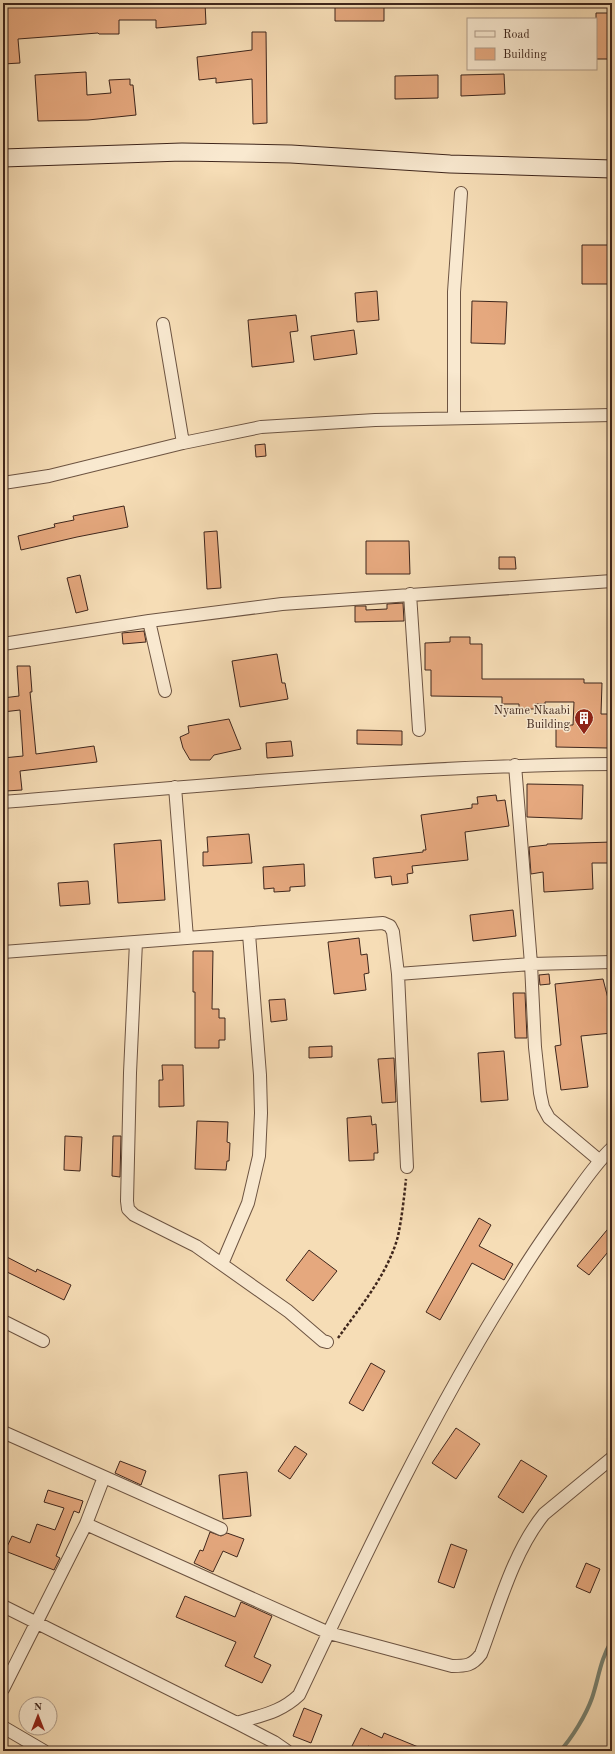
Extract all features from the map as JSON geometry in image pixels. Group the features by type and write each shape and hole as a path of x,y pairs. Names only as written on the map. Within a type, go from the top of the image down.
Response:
{"street":[{"path":"3,158 174,152 291,154 450,164 612,169"},
{"path":"454,418 454,292 461,193"},
{"path":"163,324 183,443"},
{"path":"3,483 49,476 183,443 261,427 375,420 612,415"},
{"path":"3,644 149,621 282,604 612,581"},
{"path":"410,594 419,730"},
{"path":"149,621 165,691"},
{"path":"3,802 260,780 514,765 612,764"},
{"path":"514,765 531,964 535,1047 543,1107 549,1118 599,1160"},
{"path":"175,787 187,938"},
{"path":"3,952 383,923 390,926 393,932 398,974 407,1167"},
{"path":"222,1264 248,1204 259,1156 261,1113 260,1075 250,934"},
{"path":"136,942 130,1073 128,1209 134,1215 196,1246 288,1311 323,1341 327,1342"},
{"path":"398,974 531,964 612,962"},
{"path":"238,1723 278,1711 299,1695 398,1489 434,1419 485,1329 540,1241 599,1160 612,1148"},
{"path":"3,1321 43,1340"},
{"path":"3,1432 221,1529"},
{"path":"86,1524 329,1633 452,1666 466,1666 475,1662 481,1654 513,1570 536,1524 544,1514 612,1458"},
{"path":"3,1689 86,1524 104,1477"},
{"path":"3,1606 238,1723 274,1742 287,1751"},
{"path":"3,1727 44,1751"}],"path":[{"path":"327,1342 336,1341 367,1298 389,1258 397,1237 403,1210 407,1167"}],"building":[{"path":"3,3 137,3 137,5 161,3 205,3 206,24 156,28 156,20 119,20 119,34 98,33 18,39 20,63 3,64"},
{"path":"335,3 384,3 384,21 335,21"},
{"path":"596,13 612,13 612,59 597,59"},
{"path":"252,32 266,32 267,123 253,124 252,79 216,83 216,78 199,80 197,57 252,50"},
{"path":"86,72 87,95 111,93 109,80 130,79 130,85 133,85 136,115 88,120 38,121 35,75"},
{"path":"504,74 505,94 461,96 461,75"},
{"path":"438,75 438,98 395,99 395,76"},
{"path":"582,245 612,245 612,284 582,284"},
{"path":"377,291 379,320 357,322 355,293"},
{"path":"472,301 507,302 505,344 471,343"},
{"path":"296,315 298,331 290,332 294,362 252,367 248,320"},
{"path":"354,330 357,354 314,360 311,336"},
{"path":"265,444 266,456 256,457 255,445"},
{"path":"124,506 128,527 21,550 18,536 55,527 54,524 74,520 73,516"},
{"path":"217,531 221,588 207,589 204,532"},
{"path":"366,541 409,541 410,574 366,574"},
{"path":"499,557 515,557 516,569 499,569"},
{"path":"80,575 88,610 76,613 67,578"},
{"path":"403,603 404,621 355,622 355,606 366,606 366,610 387,609 387,604"},
{"path":"144,631 146,642 123,644 122,633"},
{"path":"450,637 470,637 470,644 482,644 482,679 584,679 584,683 602,683 601,714 612,714 612,744 608,748 556,747 556,725 573,725 574,702 545,702 545,704 535,704 535,709 519,709 519,704 502,704 502,697 431,696 431,670 425,670 425,643 450,642"},
{"path":"277,654 282,683 285,683 288,699 240,707 232,661"},
{"path":"17,666 30,666 32,692 30,692 36,754 94,746 97,762 20,771 22,790 6,791 5,778 3,778 3,758 23,756 20,710 3,712 3,698 19,696"},
{"path":"229,719 241,749 214,755 210,760 190,760 183,748 180,737 189,733 188,726"},
{"path":"357,730 402,731 402,745 357,744"},
{"path":"291,741 293,756 267,758 266,743"},
{"path":"527,784 583,785 582,819 527,817"},
{"path":"496,795 497,801 505,800 509,826 465,832 468,860 412,866 413,873 407,874 408,883 392,885 391,876 375,878 373,858 423,852 423,850 426,850 421,815 472,808 472,804 478,804 477,797"},
{"path":"249,834 252,863 203,866 203,852 208,852 207,837"},
{"path":"161,840 165,900 118,903 114,844"},
{"path":"612,842 612,863 592,863 593,889 544,892 543,872 531,874 529,847 547,844"},
{"path":"304,864 305,886 290,887 290,891 274,892 274,888 264,889 263,867"},
{"path":"88,881 90,904 60,906 58,883"},
{"path":"513,910 516,936 473,941 470,915"},
{"path":"359,938 361,955 367,954 369,973 364,974 366,990 334,994 328,942"},
{"path":"193,951 213,951 212,1009 219,1009 219,1018 225,1018 225,1040 219,1040 219,1048 195,1048"},
{"path":"549,974 550,984 540,985 539,975"},
{"path":"603,979 612,1014 612,1033 581,1036 588,1087 561,1090 555,1046 561,1045 555,984"},
{"path":"513,993 525,993 527,1038 515,1038"},
{"path":"285,999 287,1020 271,1022 269,1000"},
{"path":"332,1046 332,1057 309,1058 309,1047"},
{"path":"504,1051 508,1100 481,1102 478,1053"},
{"path":"394,1058 396,1102 382,1103 378,1059"},
{"path":"162,1065 183,1065 184,1106 159,1107 159,1080 163,1080"},
{"path":"371,1116 372,1125 376,1124 378,1153 374,1153 374,1160 349,1161 347,1118"},
{"path":"197,1121 228,1122 227,1142 230,1143 229,1161 227,1161 226,1170 195,1169"},
{"path":"65,1136 82,1137 80,1171 64,1170"},
{"path":"113,1136 121,1136 120,1177 112,1176"},
{"path":"479,1218 491,1225 479,1246 513,1264 504,1280 472,1263 440,1320 426,1312"},
{"path":"612,1224 612,1247 589,1275 577,1266"},
{"path":"309,1250 337,1271 313,1301 286,1280"},
{"path":"3,1255 36,1272 37,1269 71,1285 64,1300 3,1270"},
{"path":"371,1363 385,1371 363,1411 349,1403"},
{"path":"456,1428 480,1444 456,1479 432,1463"},
{"path":"295,1446 307,1454 290,1479 278,1471"},
{"path":"521,1460 547,1476 523,1513 498,1497"},
{"path":"120,1461 146,1471 141,1485 115,1473"},
{"path":"247,1472 251,1516 223,1519 219,1475"},
{"path":"48,1490 83,1501 79,1513 74,1511 56,1556 60,1558 54,1570 5,1551 12,1536 30,1543 37,1524 55,1530 64,1508 44,1502"},
{"path":"210,1532 221,1536 227,1533 244,1539 237,1557 223,1551 213,1572 194,1563 200,1550 203,1551"},
{"path":"451,1544 467,1550 454,1588 438,1582"},
{"path":"586,1563 600,1569 590,1593 576,1587"},
{"path":"185,1596 235,1617 241,1602 272,1616 254,1657 271,1665 262,1683 225,1666 236,1642 176,1617"},
{"path":"304,1708 322,1715 311,1743 293,1736"},
{"path":"361,1728 382,1738 384,1733 428,1751 380,1751 368,1746 366,1751 357,1751 351,1748"}],"waterway":[{"path":"560,1751 574,1733 586,1712 592,1698 602,1662 612,1640"}],"place":[{"name":"Nyame Nkaabi Building","path":"584,735"}]}
